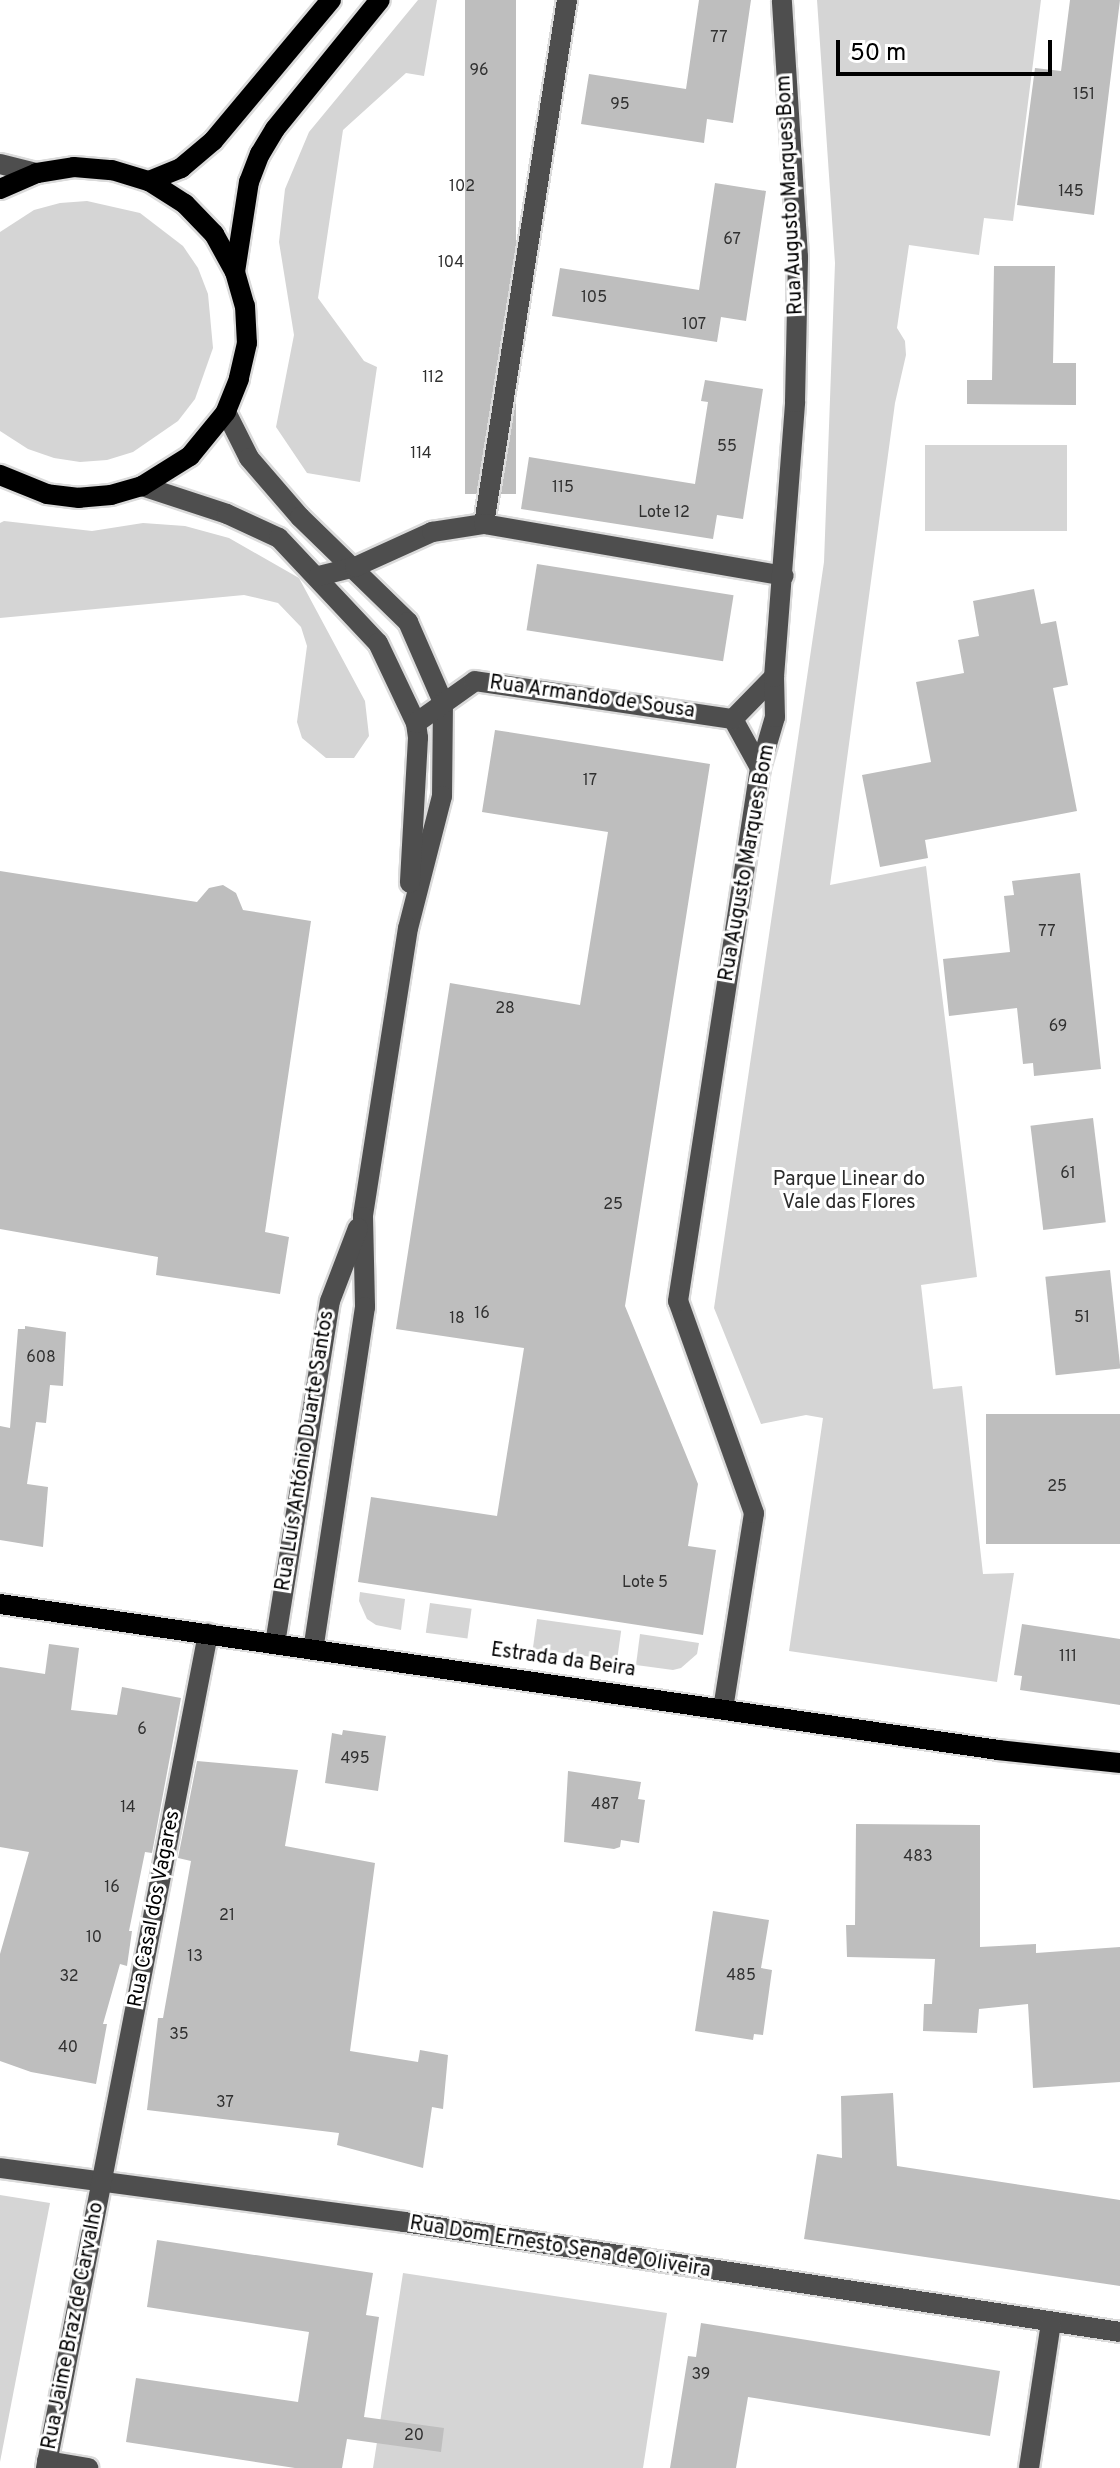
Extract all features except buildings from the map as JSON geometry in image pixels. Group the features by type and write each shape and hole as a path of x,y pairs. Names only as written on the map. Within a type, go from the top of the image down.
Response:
{"main road":[{"path":"149,181 181,168 213,141 331,0"},
{"path":"235,272 249,182 260,154 275,129 380,0"},
{"path":"0,189 37,173 74,167 112,170 149,181 195,214 214,234 235,272 245,306 247,343 239,379 226,412 190,456 142,486 111,495 79,498 47,494 5,483"},
{"name":"Estrada da Beira","path":"0,1604 998,1750 1120,1763"}],"street":[{"path":"484,524 567,0"},
{"name":"Rua Augusto Marques Bom","path":"723,1709 754,1513 678,1301 760,768 775,717 774,677 795,402 798,257 782,0"},
{"path":"0,164 37,173"},
{"name":"Rua Luís António Duarte Santos","path":"226,412 249,458 300,517 355,567 408,622 443,702 442,796 408,928 363,1217 365,1307 313,1649"},
{"name":"Rua Luís António Duarte Santos","path":"142,486 256,525 279,538 319,576 378,643 416,723 408,928"},
{"path":"319,576 355,567 432,532 484,524 784,576"},
{"path":"760,768 733,719 774,677"},
{"name":"Rua Armando de Sousa","path":"416,723 475,681 733,719"},
{"name":"Rua Luís António Duarte Santos","path":"275,1644 330,1301 363,1217"},
{"name":"Rua Casal dos Vagares","path":"103,2184 208,1634"},
{"name":"Rua Dom Ernesto Sena de Oliveira","path":"0,2168 404,2222 1120,2332"},
{"name":"Rua Jaime Braz de Carvalho","path":"46,2464 103,2184"},
{"path":"1029,2468 1051,2323"},
{"path":"46,2464 88,2468"}],"green space":[{"path":"418,0 437,0 424,76 406,73 343,130 318,298 364,361 377,367 360,482 307,473 276,427 294,335 279,242 285,189 309,132"},
{"name":"Parque Linear do Vale das Flores","path":"817,0 1041,0 1013,221 984,218 979,255 909,245 897,328 905,341 906,355 895,403 830,885 926,866 977,1277 921,1285 933,1389 962,1386 983,1574 1014,1573 997,1682 789,1651 823,1418 806,1415 761,1424 714,1308 824,562 835,263"},
{"path":"87,201 140,213 183,246 198,268 208,294 213,348 195,399 178,421 133,452 107,460 80,462 54,458 28,449 0,431 0,232 34,210 60,203"},
{"path":"925,445 1067,445 1067,531 925,531"},
{"path":"0,523 92,531 143,523 185,526 229,538 299,578 365,701 369,736 354,758 326,758 302,738 297,722 307,646 301,627 278,603 244,595 0,618"},
{"path":"360,1592 405,1599 401,1630 376,1625 367,1619 359,1601"},
{"path":"430,1603 472,1609 467,1639 426,1633"},
{"path":"537,1619 621,1631 617,1661 533,1649"},
{"path":"640,1634 699,1643 697,1654 681,1668 673,1670 636,1665"},
{"path":"0,2195 50,2203 0,2462"},
{"path":"403,2273 667,2313 643,2468 373,2468"}]}
